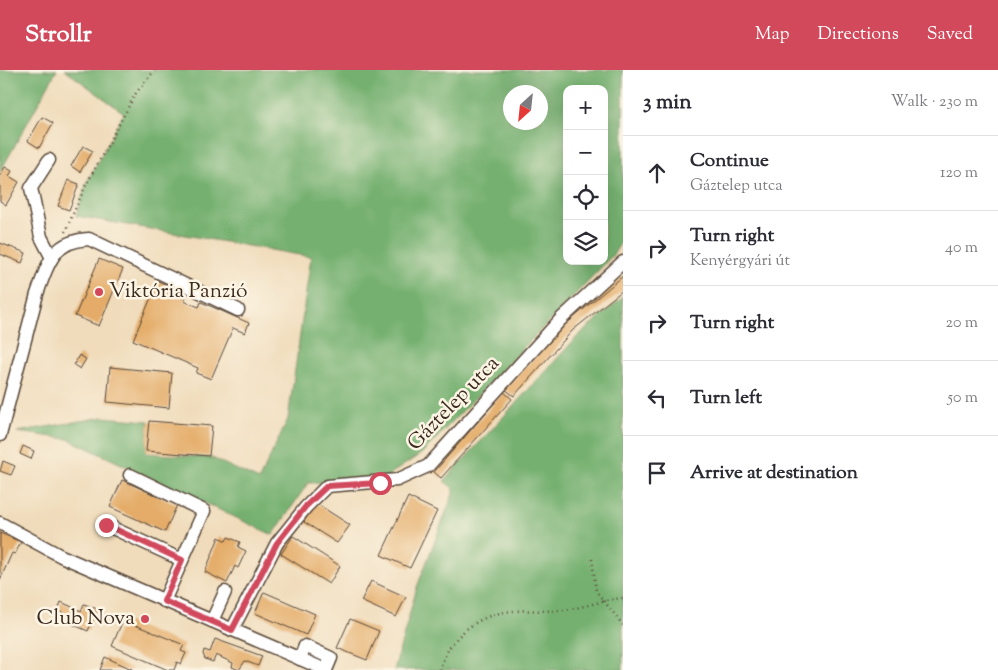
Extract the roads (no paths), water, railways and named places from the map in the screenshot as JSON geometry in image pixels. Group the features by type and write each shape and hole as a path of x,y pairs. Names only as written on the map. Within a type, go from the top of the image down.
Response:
{"street":[{"path":"49,160 31,188 41,236 56,253"},
{"path":"0,435 37,294 56,253 72,240 89,240 238,310"},
{"name":"Gáztelep utca","path":"232,630 277,543 306,506 327,486 397,480 428,466 561,319 623,262"},
{"path":"130,475 204,511 164,601"},
{"path":"0,523 61,556 320,669 321,653 305,646 300,659"},
{"path":"106,525 182,560"},
{"path":"212,621 225,592"}],"place":[{"name":"Viktória Panzió","path":"99,292"},
{"name":"Club Nova","path":"145,619"}]}
